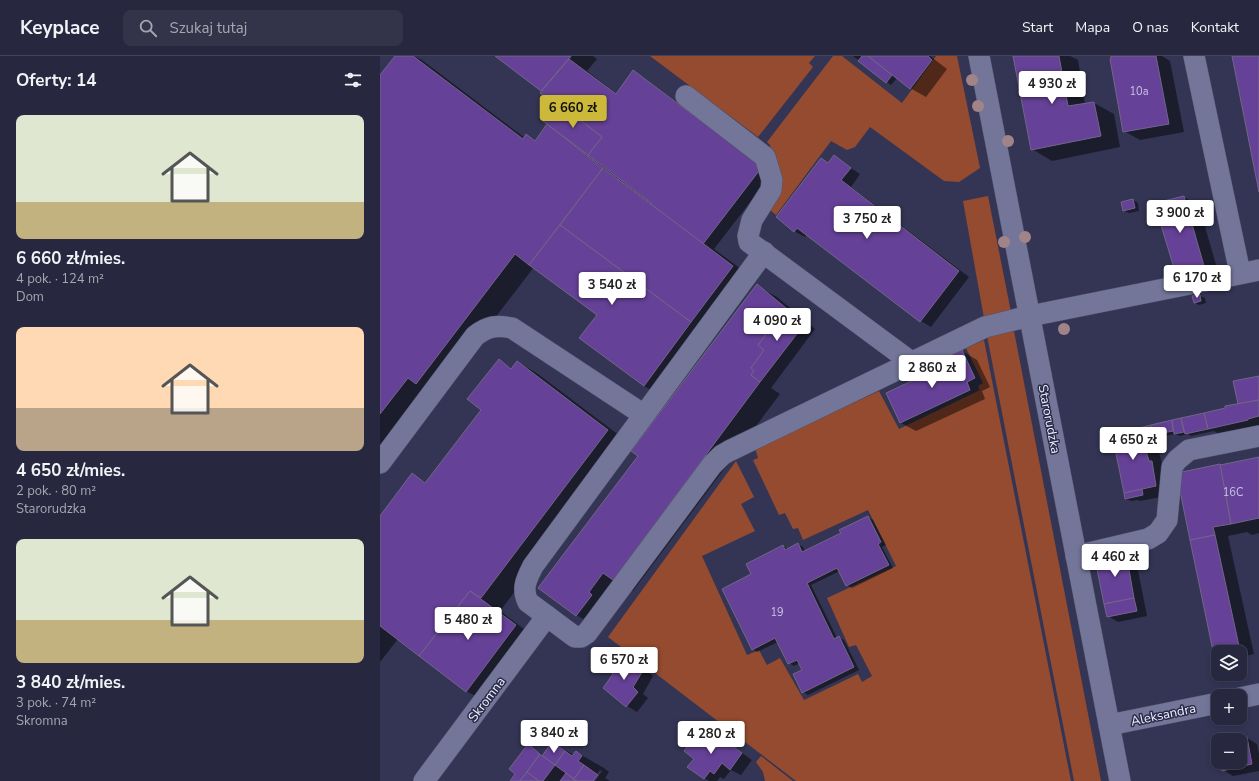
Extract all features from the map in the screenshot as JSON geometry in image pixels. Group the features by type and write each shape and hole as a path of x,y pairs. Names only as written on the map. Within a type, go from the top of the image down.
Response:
{"street":[{"name":"Starorudzka","path":"979,56 1120,781"},
{"path":"764,252 533,566 526,578 524,589 528,602 575,637 581,637 587,633 712,465 722,455 985,327 1030,316 1250,272 1194,56"},
{"path":"686,96 765,157 772,180 771,190 752,220 748,236 749,242 911,362"},
{"path":"380,464 475,336 482,330 497,325 512,328 644,415"},
{"path":"1076,556 1148,540 1158,533 1167,520 1172,467 1177,460 1189,450 1259,436"},
{"name":"Skromna","path":"424,781 547,616"},
{"path":"1247,697 1259,694"},
{"name":"Aleksandra","path":"1109,725 1211,704"}],"shaded area":[{"path":"650,56 815,56 809,63 813,67 758,137"},
{"path":"833,56 842,56 902,103 936,56 957,56 980,168 959,182 944,181 870,127 855,147 847,150 831,141 776,215 770,210 780,194 770,145 767,142"},
{"path":"988,196 1011,312 984,318 963,201"},
{"path":"1014,331 1101,781 1074,781 987,336"},
{"path":"984,340 1071,781 796,781 608,637 736,461 754,497 741,504 755,531 702,556 747,655 759,650 767,665 780,658 804,700 858,674 862,682 872,676 856,645 849,647 827,598 896,566 868,510 803,540 798,528 793,529 785,513 779,515 753,460 758,458 755,448 879,391 899,429 980,390 978,386 983,383 966,348"},
{"path":"761,756 793,781 765,781 763,772 756,762"}],"building":[{"path":"395,56 413,56 523,139 526,134 535,141 547,124 603,168 529,265 515,254 416,384 408,378 380,414 380,75"},
{"path":"495,56 571,56 541,91"},
{"path":"862,56 868,56 892,75 886,83 858,61"},
{"path":"868,56 928,56 932,60 910,89"},
{"path":"1013,56 1059,56 1068,106 1094,102 1101,136 1031,150"},
{"path":"1111,56 1156,56 1169,124 1123,132 1110,59"},
{"path":"1232,56 1259,56 1259,192"},
{"path":"569,59 616,94 633,70 762,167 703,244 588,155 602,137 558,103 556,105 540,93"},
{"path":"558,103 602,137 588,155 543,121"},
{"path":"834,155 851,168 841,180 959,271 920,322 797,228 794,232 776,217 821,158 828,163"},
{"path":"603,168 733,266 691,322 560,225"},
{"path":"1184,196 1204,266 1175,271 1156,209 1160,207 1159,202"},
{"path":"1133,199 1135,208 1123,211 1121,202"},
{"path":"560,225 691,322 644,386 579,338 597,315 529,265"},
{"path":"757,284 786,308 758,345 764,350 751,368 754,371 751,375 760,382 613,580 603,573 589,592 592,595 576,616 538,588 638,456 631,451"},
{"path":"1200,295 1201,301 1194,303 1192,296"},
{"path":"786,308 806,322 760,382 751,375 754,371 751,368 764,350 758,345"},
{"path":"962,350 975,378 967,382 970,390 900,423 886,393 954,361 951,355"},
{"path":"499,359 511,369 517,361 608,430 481,598 470,591 419,656 380,626 380,516 412,473 425,483 481,410 467,399"},
{"path":"1259,376 1259,400 1238,404 1233,381"},
{"path":"1259,400 1259,416 1208,429 1204,413 1225,408 1225,406"},
{"path":"1204,413 1208,429 1185,434 1181,418"},
{"path":"1181,418 1184,432 1174,434 1172,420"},
{"path":"1172,420 1173,431 1153,435 1151,425"},
{"path":"1151,425 1153,431 1141,434 1139,428"},
{"path":"1139,428 1149,461 1152,461 1156,486 1124,493 1112,434"},
{"path":"1259,457 1259,518 1231,524 1220,465"},
{"path":"1220,464 1231,524 1213,527 1215,535 1190,540 1177,476 1182,472"},
{"path":"1142,489 1143,495 1125,499 1124,493"},
{"path":"868,516 881,542 878,544 889,565 846,586 837,568 807,583 834,639 839,636 854,667 802,693 793,674 802,670 797,660 788,664 775,638 752,650 722,589 751,574 746,564 783,545 785,550 798,543 802,552 841,533 839,530"},
{"path":"1215,535 1239,645 1212,645 1190,540"},
{"path":"1126,553 1134,598 1104,604 1095,559"},
{"path":"470,591 516,625 466,692 419,656"},
{"path":"1134,598 1137,611 1107,617 1104,604"},
{"path":"626,655 644,669 633,687 638,692 626,707 603,688"},
{"path":"698,732 714,745 720,737 742,753 730,770 722,763 714,774 710,771 704,779 687,767 694,759 684,751"},
{"path":"1247,737 1252,764 1247,765"},
{"path":"552,742 565,751 555,765 542,756"},
{"path":"528,744 540,754 520,781 510,781 515,774 509,769"},
{"path":"565,751 572,756 576,751 582,756 578,761 584,765 574,779 555,765"},
{"path":"540,754 555,765 543,781 539,781 527,772"},
{"path":"584,765 598,775 593,781 577,781 574,779"},
{"path":"527,772 539,781 520,781"},
{"path":"566,773 576,781 560,781"}]}
